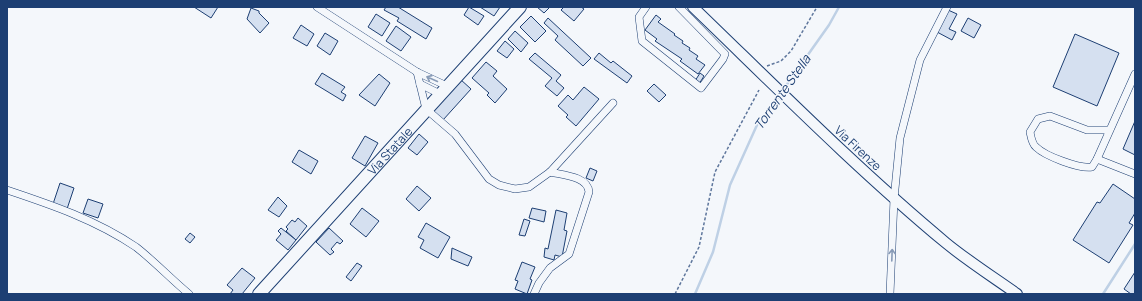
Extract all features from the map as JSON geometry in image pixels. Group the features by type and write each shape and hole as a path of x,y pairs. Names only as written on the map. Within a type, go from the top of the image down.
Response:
{"main road":[{"name":"Via Statale","path":"259,294 520,7"}],"street":[{"path":"317,7 444,90"},
{"path":"646,7 639,17 642,41 701,88 723,59 725,54 679,7"},
{"name":"Via Firenze","path":"693,7 794,106 894,199 947,244 1017,294"},
{"path":"890,294 894,199 900,138 920,60 947,7"},
{"path":"417,72 426,109 455,134 482,172 489,179 499,185 515,190 536,184 550,172 613,103"},
{"path":"1110,130 1087,130 1050,116 1038,119 1030,132 1035,146 1080,167 1092,167 1097,159 1110,130 1135,74"},
{"path":"420,84 444,90"},
{"path":"1097,159 1135,174"},
{"path":"534,294 539,283 550,268 569,254 589,192 588,186 583,181 550,172"},
{"path":"7,190 70,211 97,224 136,248 189,294"}],"path":[{"path":"760,73 768,66 781,61 791,51 817,7"},
{"path":"675,294 699,247 715,172 758,90"}],"building":[{"path":"194,7 218,7 211,18"},
{"path":"386,7 398,7 432,28 426,39 397,21 399,18 384,10"},
{"path":"469,7 484,16 478,25 464,15"},
{"path":"480,7 500,7 494,16"},
{"path":"537,7 550,7 544,13"},
{"path":"564,7 581,7 584,9 574,21 561,10"},
{"path":"251,8 259,11 259,13 269,23 260,33 247,19"},
{"path":"948,10 957,14 949,29 956,32 952,40 937,32"},
{"path":"376,14 390,23 382,36 368,27"},
{"path":"656,15 661,19 658,22 683,41 682,43 690,48 689,50 698,56 696,59 705,65 698,74 680,61 682,59 655,41 657,39 645,30"},
{"path":"531,16 546,31 535,42 520,27"},
{"path":"548,18 591,58 583,66 555,40 558,36 544,23"},
{"path":"968,18 981,25 974,38 961,31"},
{"path":"301,25 314,34 307,46 293,38"},
{"path":"396,26 411,37 401,51 386,41"},
{"path":"515,31 528,43 521,52 508,39"},
{"path":"325,33 338,41 330,55 317,46"},
{"path":"1075,34 1119,53 1097,106 1053,87"},
{"path":"505,41 514,49 507,58 497,51"},
{"path":"535,53 561,75 556,81 564,88 557,96 545,86 552,78 529,59"},
{"path":"599,53 611,63 613,61 632,76 627,83 594,59"},
{"path":"486,62 497,71 493,76 507,89 495,103 487,95 489,93 472,78"},
{"path":"322,73 345,87 341,92 346,95 343,101 315,84"},
{"path":"700,73 704,76 699,84 695,81"},
{"path":"379,74 390,83 375,106 359,95"},
{"path":"460,79 471,89 443,120 432,110"},
{"path":"654,84 666,95 659,102 647,91"},
{"path":"584,87 599,99 576,126 566,117 568,115 558,106 568,95 573,100"},
{"path":"1135,121 1135,155 1123,149"},
{"path":"419,134 428,142 417,155 408,148"},
{"path":"365,136 378,143 365,166 352,158"},
{"path":"299,150 318,161 311,174 292,162"},
{"path":"590,168 597,171 593,181 586,178"},
{"path":"60,183 74,188 67,209 53,204"},
{"path":"1113,184 1135,199 1135,213 1129,223 1133,225 1109,263 1073,240 1097,202 1100,203"},
{"path":"417,186 431,198 419,211 406,199"},
{"path":"278,197 287,206 279,217 268,210"},
{"path":"88,199 103,204 98,218 83,213"},
{"path":"362,208 379,221 366,237 350,224"},
{"path":"532,208 546,211 544,222 529,218"},
{"path":"556,210 567,213 564,230 567,231 562,257 555,255 554,260 544,257 545,248 548,249"},
{"path":"298,218 307,226 296,240 286,231 288,229 286,227 292,220 295,222"},
{"path":"524,219 530,221 525,236 519,235"},
{"path":"426,223 450,237 438,258 420,248 424,240 418,237"},
{"path":"281,228 296,240 288,250 276,240 281,234 278,231"},
{"path":"329,228 343,241 340,244 337,242 331,249 334,252 330,255 316,242"},
{"path":"190,233 195,237 190,243 185,239"},
{"path":"452,248 472,257 468,266 451,259"},
{"path":"522,262 535,267 530,279 532,280 527,294 515,289 518,281 515,280"},
{"path":"357,263 362,266 351,281 346,277"},
{"path":"242,268 255,278 242,294 230,294 233,290 227,285"},
{"path":"1135,272 1135,294 1131,294 1124,289"}],"waterway":[{"name":"Torrente Stella","path":"783,90 829,25 839,7"},
{"name":"Torrente Stella","path":"695,294 713,252 730,185 757,125 780,94"},
{"path":"1103,294 1135,244"}]}
